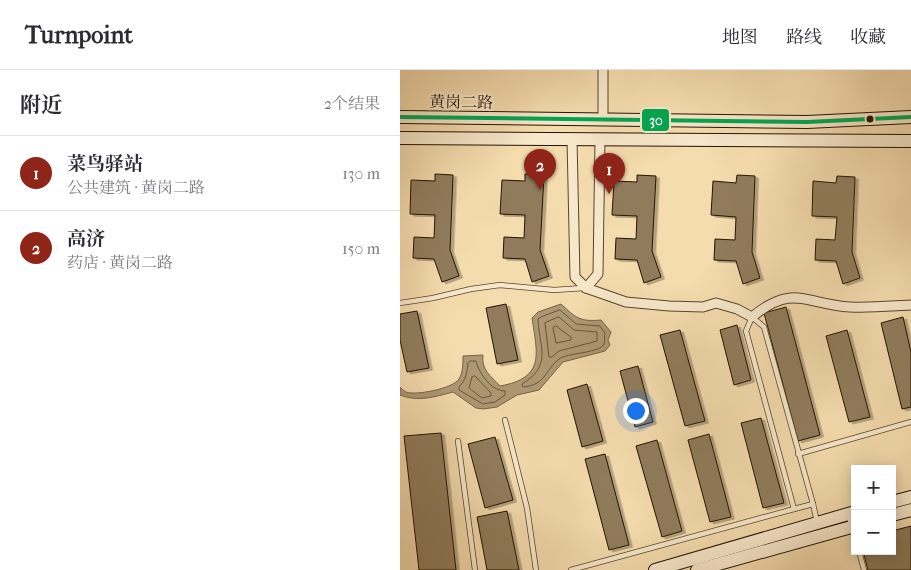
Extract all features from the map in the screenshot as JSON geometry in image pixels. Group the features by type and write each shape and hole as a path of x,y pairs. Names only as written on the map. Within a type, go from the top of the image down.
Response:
{"main road":[{"name":"黄岗二路","path":"400,117 806,122 911,117"},
{"path":"400,138 911,141"},
{"path":"896,501 911,497"},
{"path":"896,515 911,510"},
{"path":"655,570 818,523 851,523"},
{"path":"697,570 851,524"}],"street":[{"path":"603,70 603,119"},
{"path":"572,139 575,277 586,288 626,302 703,307 716,303 737,309 752,317 777,300 793,297 850,307 911,305"},
{"path":"586,288 598,274 600,139"}],"lane":[{"path":"400,303 500,285 554,290 586,288"},
{"path":"794,509 746,331 752,317 764,327 818,523"},
{"path":"505,420 527,508 536,570"},
{"path":"798,454 911,422"},
{"path":"458,441 475,570"},
{"path":"571,570 812,504"},
{"path":"860,555 864,570"}],"water":[{"path":"561,304 583,320 601,320 611,332 608,340 610,345 605,351 563,362 539,390 517,395 497,407 476,408 453,392 420,398 400,395 400,387 406,392 418,393 443,388 456,382 461,374 463,356 483,355 485,369 500,386 525,377 532,370 535,362 536,342 532,318 538,312"}],"building":[{"path":"435,174 453,175 450,250 459,276 442,282 434,259 413,258 414,237 434,238 435,215 410,214 411,180 435,181"},
{"path":"525,174 544,175 540,250 549,276 532,282 525,259 503,258 504,237 524,238 525,215 500,214 502,180 525,181"},
{"path":"637,175 656,176 652,251 661,277 644,283 637,260 615,259 616,238 636,239 637,216 612,215 614,181 637,182"},
{"path":"737,175 755,176 752,252 760,278 743,284 736,261 714,260 715,239 735,240 736,217 711,215 713,181 736,183"},
{"path":"837,176 855,177 852,252 860,278 843,284 836,261 815,260 816,239 835,240 837,217 812,216 813,181 836,183"},
{"path":"506,304 518,360 497,364 486,308"},
{"path":"786,307 820,435 798,441 764,313"},
{"path":"417,311 429,368 407,372 400,340 400,314"},
{"path":"903,317 911,352 911,407 902,409 881,323"},
{"path":"737,325 751,380 734,385 720,330"},
{"path":"680,330 705,421 685,426 660,335"},
{"path":"847,330 870,417 849,422 826,336"},
{"path":"638,366 653,422 635,427 620,371"},
{"path":"587,384 603,441 582,447 567,390"},
{"path":"761,418 784,503 763,508 741,423"},
{"path":"441,433 456,570 419,570 404,436"},
{"path":"709,434 731,517 710,522 688,440"},
{"path":"495,437 513,500 485,508 468,444"},
{"path":"657,440 682,531 662,537 636,446"},
{"path":"605,454 629,545 609,550 585,459"},
{"path":"507,511 519,570 487,570 477,517"},
{"path":"911,526 911,570 868,570 864,555 896,555 896,530"}],"transit line":[{"name":"30","path":"400,117 807,122 911,117"}],"place":[{"name":"高济","path":"540,190"},
{"name":"菜鸟驿站","path":"609,194"}]}
